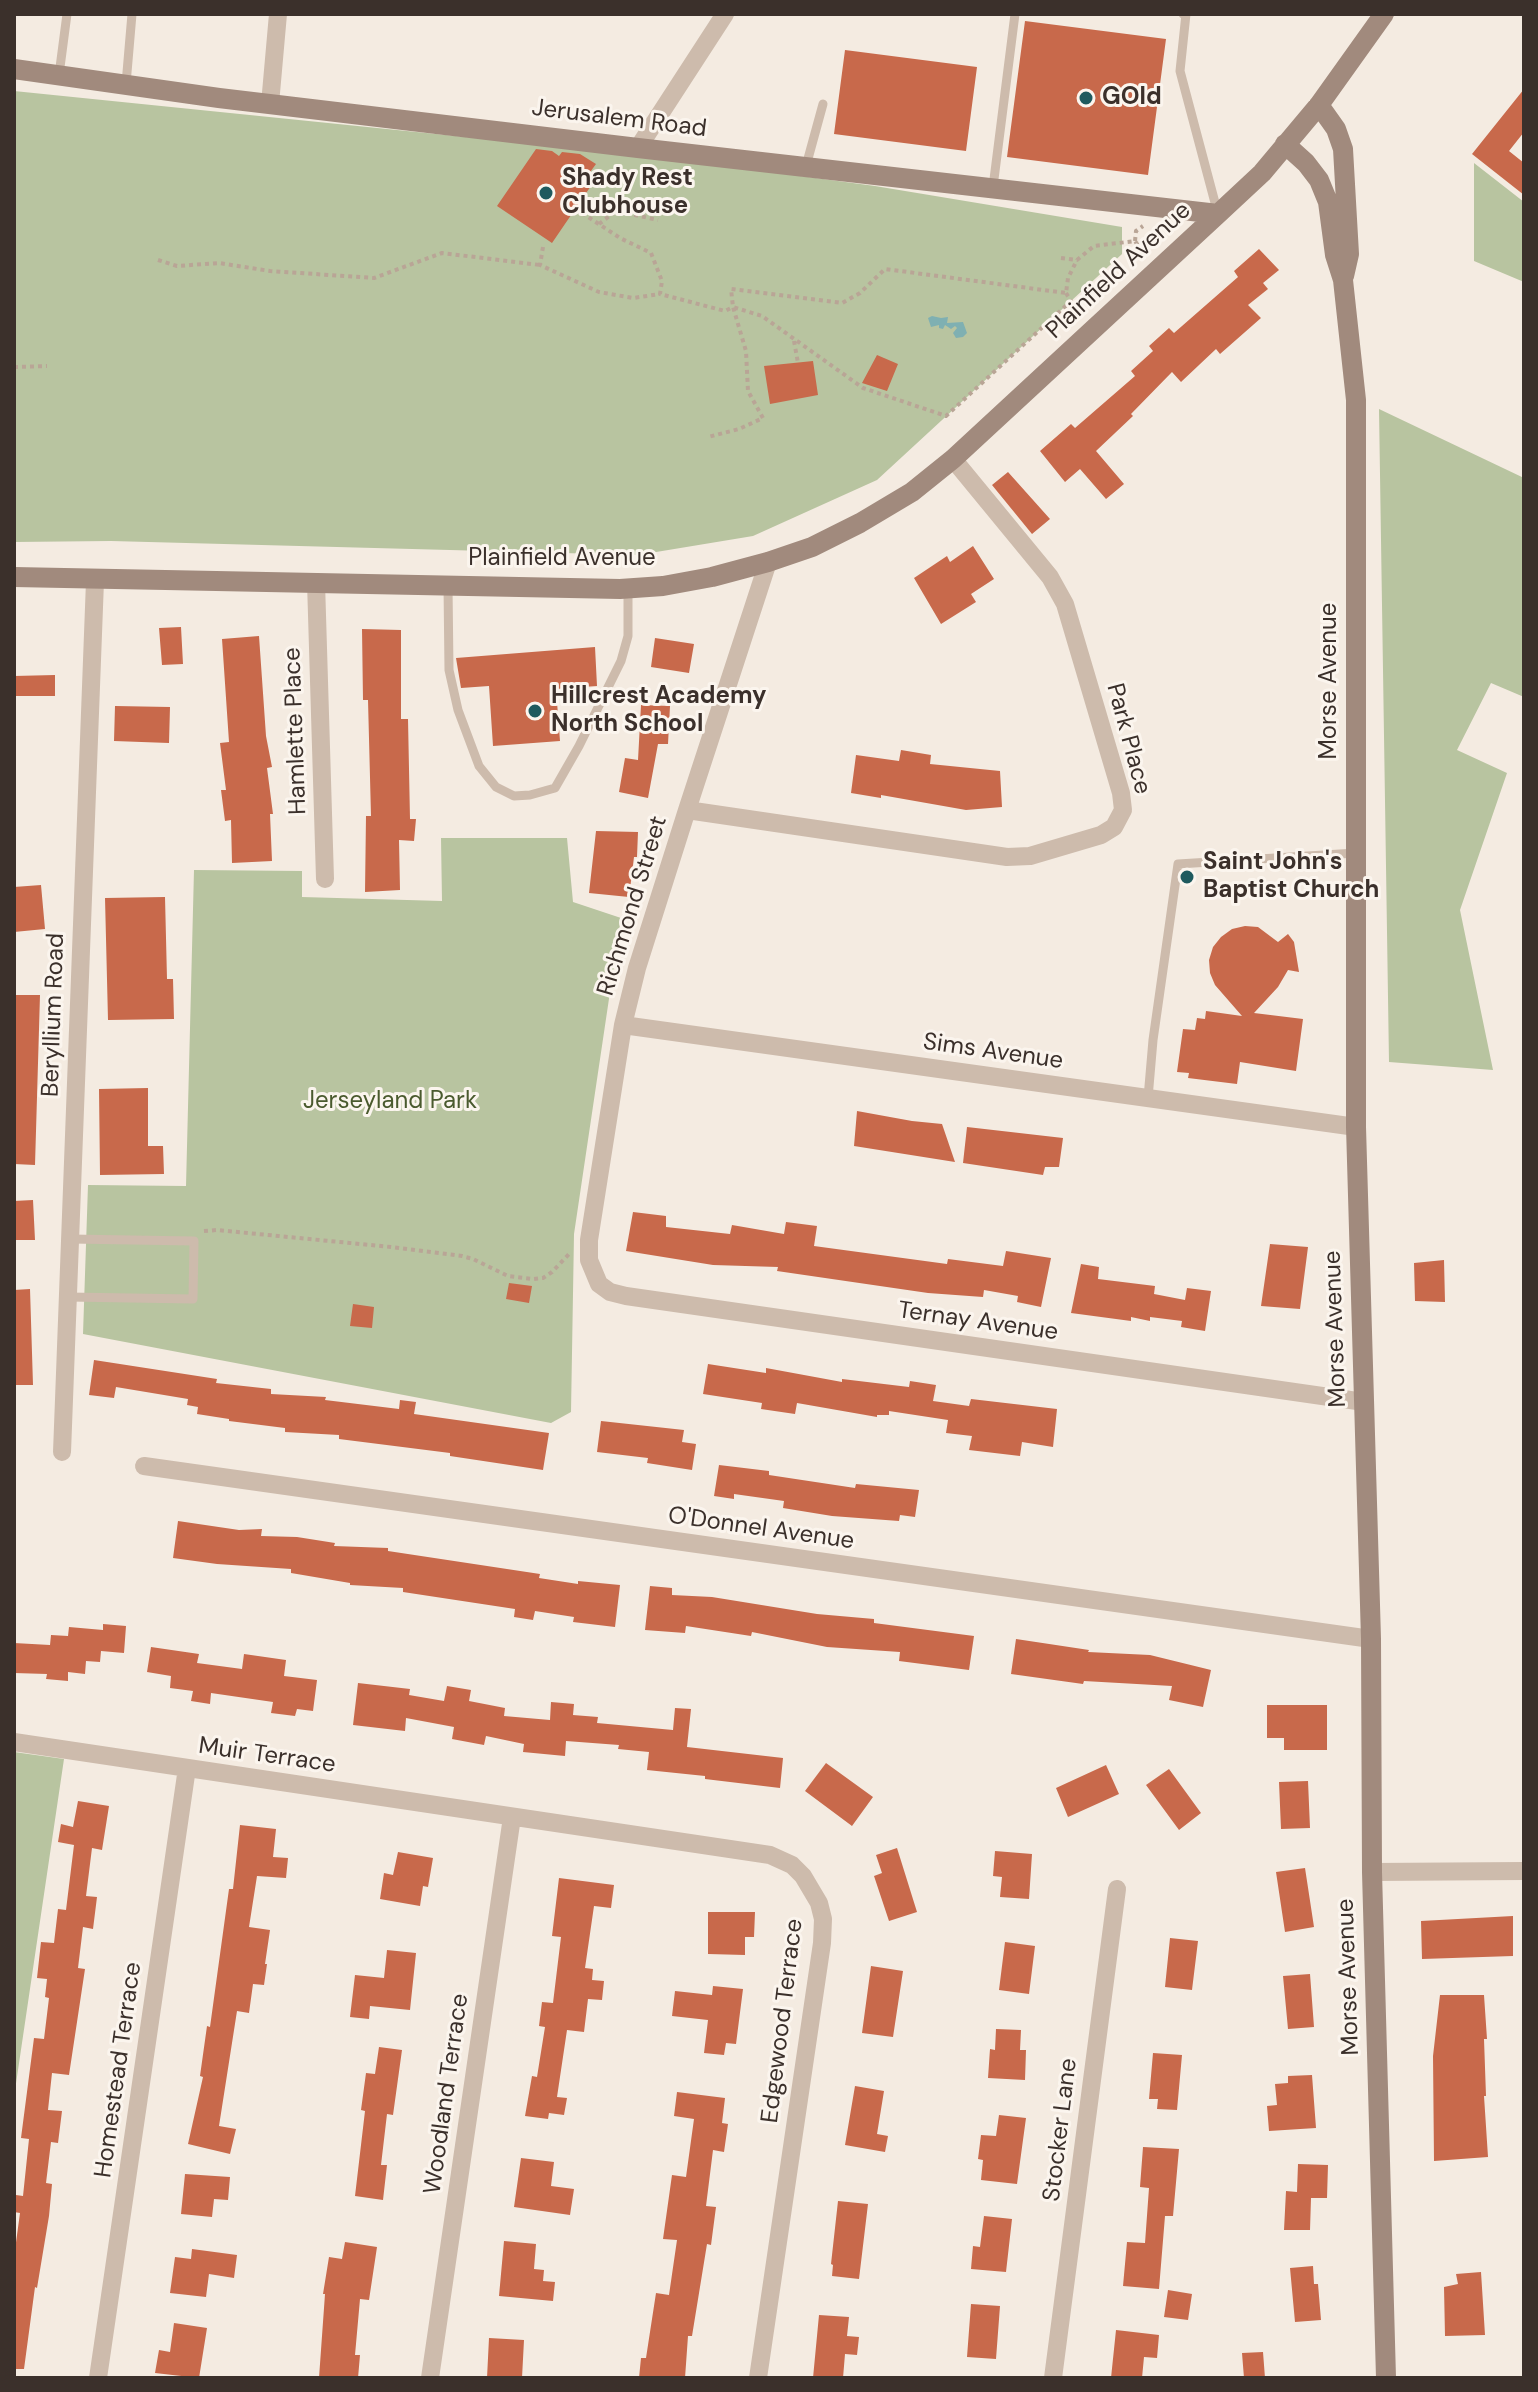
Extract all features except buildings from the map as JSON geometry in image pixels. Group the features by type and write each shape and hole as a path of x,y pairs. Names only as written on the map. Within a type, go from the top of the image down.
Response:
{"street":[{"path":"270,104 278,14"},
{"path":"638,148 725,14"},
{"name":"Plainfield Avenue","path":"14,577 95,581 628,588 663,586 712,577 812,547 912,492 953,459 1262,173 1319,105 1384,14"},
{"name":"Jerusalem Road","path":"14,69 270,104 1218,214"},
{"name":"Morse Avenue","path":"1319,105 1336,129 1343,149 1349,254 1343,280"},
{"name":"Morse Avenue","path":"1285,144 1319,180 1328,202 1335,255 1343,280 1356,400 1356,1127 1371,1639 1372,1872 1386,2378"},
{"name":"Park Place","path":"687,810 1007,857 1030,856 1101,835 1114,827 1123,810 1121,793 1065,604 1050,577 953,459"},
{"name":"Richmond Street","path":"593,1273 589,1260 589,1240 623,1025 637,968 768,562"},
{"name":"Beryllium Road","path":"62,1452 95,581"},
{"name":"Hamlette Place","path":"316,582 325,879"},
{"name":"Sims Avenue","path":"623,1025 1356,1127"},
{"name":"Ternay Avenue","path":"593,1273 599,1284 610,1292 626,1296 1364,1402"},
{"name":"O'Donnel Avenue","path":"144,1466 1371,1639"},
{"name":"Muir Terrace","path":"14,1742 512,1817"},
{"name":"Homestead Terrace","path":"98,2378 187,1768"},
{"name":"Woodland Terrace","path":"430,2378 512,1817"},
{"name":"Edgewood Terrace","path":"512,1817 770,1855 792,1865 803,1876 819,1903 823,1919 822,1943 758,2378"},
{"path":"1372,1872 1524,1871"},
{"name":"Stocker Lane","path":"1053,2378 1117,1889"}],"lane":[{"path":"59,75 67,14"},
{"path":"126,84 132,14"},
{"path":"993,187 1015,14"},
{"path":"1183,14 1186,14 1180,71 1218,214"},
{"path":"806,166 823,104"},
{"path":"448,586 449,670 458,710 479,766 496,787 514,796 555,788 579,746 621,661 628,636 628,588"},
{"path":"1148,1098 1153,1040 1178,864 1356,853"},
{"path":"68,1297 193,1299 194,1241 70,1239"}],"path":[{"path":"599,224 616,211 658,220"},
{"path":"582,213 651,253 662,281 660,294"},
{"path":"1140,225 1158,230 1159,235 1147,248 1139,247 1135,241 1140,225"},
{"path":"158,260 177,266 219,263 270,271 374,278 442,253 540,265 599,292 633,298 660,294 725,311 733,307 762,316 863,388 946,416 1071,301 1066,293 1068,278 1077,260 1094,246 1135,241"},
{"path":"540,265 543,247"},
{"path":"1061,258 1077,260"},
{"path":"708,437 739,429 763,418 748,391 746,351 731,289 842,303 860,293 885,269 1066,293"},
{"path":"794,339 798,363"},
{"path":"14,367 47,366"},
{"path":"194,1241 205,1230 217,1230 391,1247 473,1259 508,1276 533,1279 543,1278 552,1272 565,1256 589,1240"}],"green space":[{"path":"14,91 652,156 875,186 1122,227 1122,254 877,480 753,536 638,555 111,541 14,542"},
{"path":"1474,163 1524,202 1524,282 1474,261"},
{"path":"1379,409 1524,478 1524,697 1491,683 1457,750 1507,773 1460,910 1493,1070 1389,1062"},
{"name":"Jerseyland Park","path":"441,838 567,838 573,902 621,918 574,1234 571,1412 551,1423 83,1334 88,1185 186,1186 194,870 302,871 302,897 442,901"},
{"path":"14,1752 64,1759 14,2097"}],"water":[{"path":"948,317 947,323 963,322 967,333 956,338 953,333 957,328 955,326 951,329 945,325 943,329 939,325 931,327 928,318"}],"place":[{"name":"GOld","path":"1086,98"},
{"name":"Shady Rest Clubhouse","path":"546,193"},
{"name":"Hillcrest Academy North School","path":"535,711"},
{"name":"Saint John's Baptist Church","path":"1187,877"}]}
